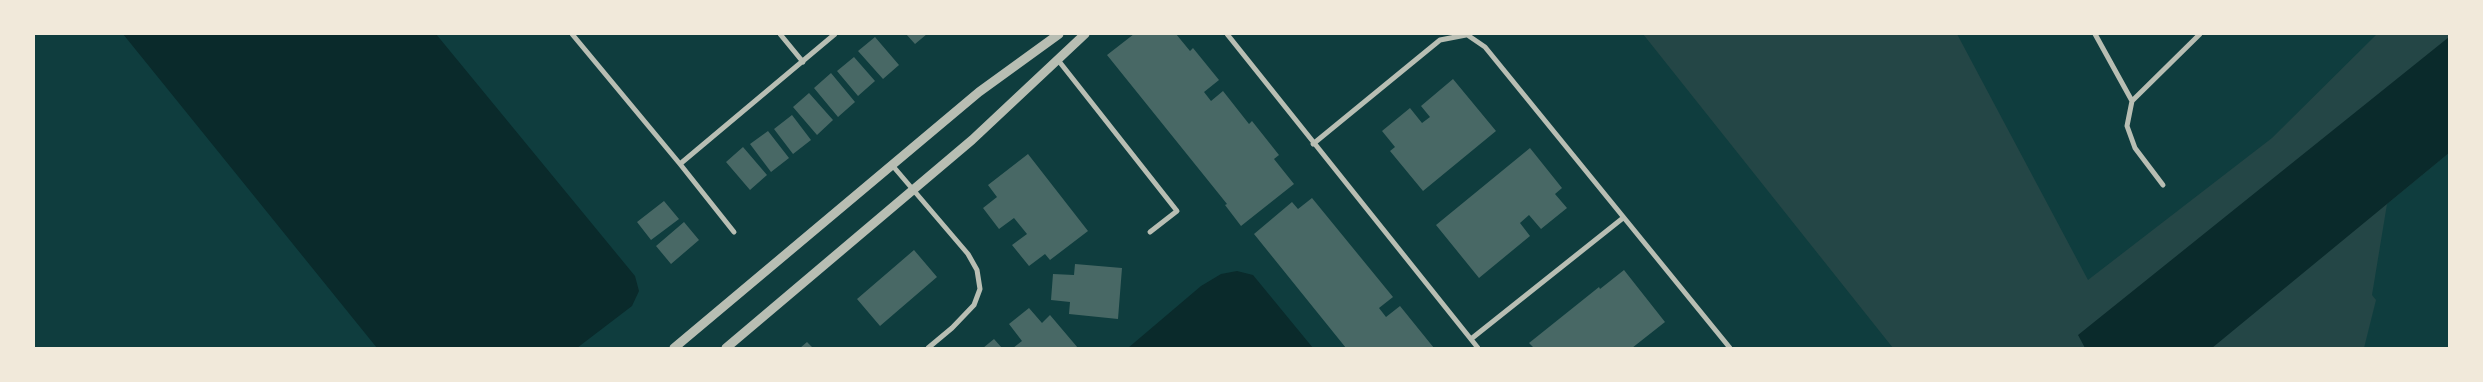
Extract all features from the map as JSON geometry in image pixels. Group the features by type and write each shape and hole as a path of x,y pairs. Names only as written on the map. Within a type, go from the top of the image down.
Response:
{"street":[{"path":"572,34 734,232"},
{"path":"780,34 803,62"},
{"path":"680,164 835,34"},
{"path":"674,348 979,92 1059,34"},
{"path":"726,348 999,117 1085,34"},
{"path":"1227,34 1312,144 1478,348"},
{"path":"1312,144 1440,40 1466,34 1485,47 1622,218 1730,348"},
{"path":"2095,34 2132,101"},
{"path":"2163,185 2135,148 2127,126 2132,101 2200,34"},
{"path":"1058,60 1177,210 1150,232"},
{"path":"892,165 968,254 977,270 980,288 974,304 952,328 928,348"},
{"path":"1470,339 1622,218"}],"shaded area":[{"path":"123,34 436,34 635,276 639,291 632,306 577,348 377,348"},
{"path":"1643,34 1957,34 2088,280 2272,138 2377,34 2449,34 2449,153 2387,204 2372,295 2376,300 2364,348 1893,348"},
{"path":"2449,37 2449,153 2212,348 2085,348 2078,335"},
{"path":"1237,271 1253,275 1313,348 1128,348 1201,286 1221,274"}],"building":[{"path":"906,34 927,34 915,44"},
{"path":"1134,34 1176,34 1190,51 1193,48 1219,80 1204,92 1211,101 1223,91 1249,124 1252,121 1279,155 1274,159 1294,184 1241,226 1225,205 1227,204 1107,55"},
{"path":"875,37 899,65 883,79 858,51"},
{"path":"854,57 875,81 858,96 837,71"},
{"path":"831,73 855,102 838,117 814,88"},
{"path":"1453,79 1496,131 1423,191 1390,151 1395,147 1382,131 1410,108 1422,123 1430,117 1421,106"},
{"path":"809,93 833,120 817,135 793,107"},
{"path":"792,115 811,140 793,154 774,129"},
{"path":"768,131 789,158 771,172 750,144"},
{"path":"743,147 767,175 750,190 726,162"},
{"path":"1530,148 1562,188 1555,194 1567,208 1541,229 1529,215 1520,223 1530,236 1479,278 1436,225"},
{"path":"1028,154 1088,231 1050,260 1045,254 1029,266 1012,245 1027,234 1014,218 999,229 983,208 997,197 988,185"},
{"path":"1312,198 1393,297 1379,308 1386,317 1400,306 1434,348 1346,348 1254,234 1292,202 1298,209"},
{"path":"664,201 679,219 651,240 637,222"},
{"path":"684,222 699,240 671,264 656,246"},
{"path":"914,250 937,277 880,326 857,299"},
{"path":"1075,264 1122,268 1118,319 1069,314 1070,302 1051,300 1053,274 1074,275"},
{"path":"1624,270 1665,322 1632,348 1534,348 1529,343 1599,287 1600,289"},
{"path":"1029,308 1042,323 1050,315 1078,348 1013,348 1022,341 1009,324"},
{"path":"994,339 1002,348 983,348"},
{"path":"807,342 813,348 800,348"}]}
